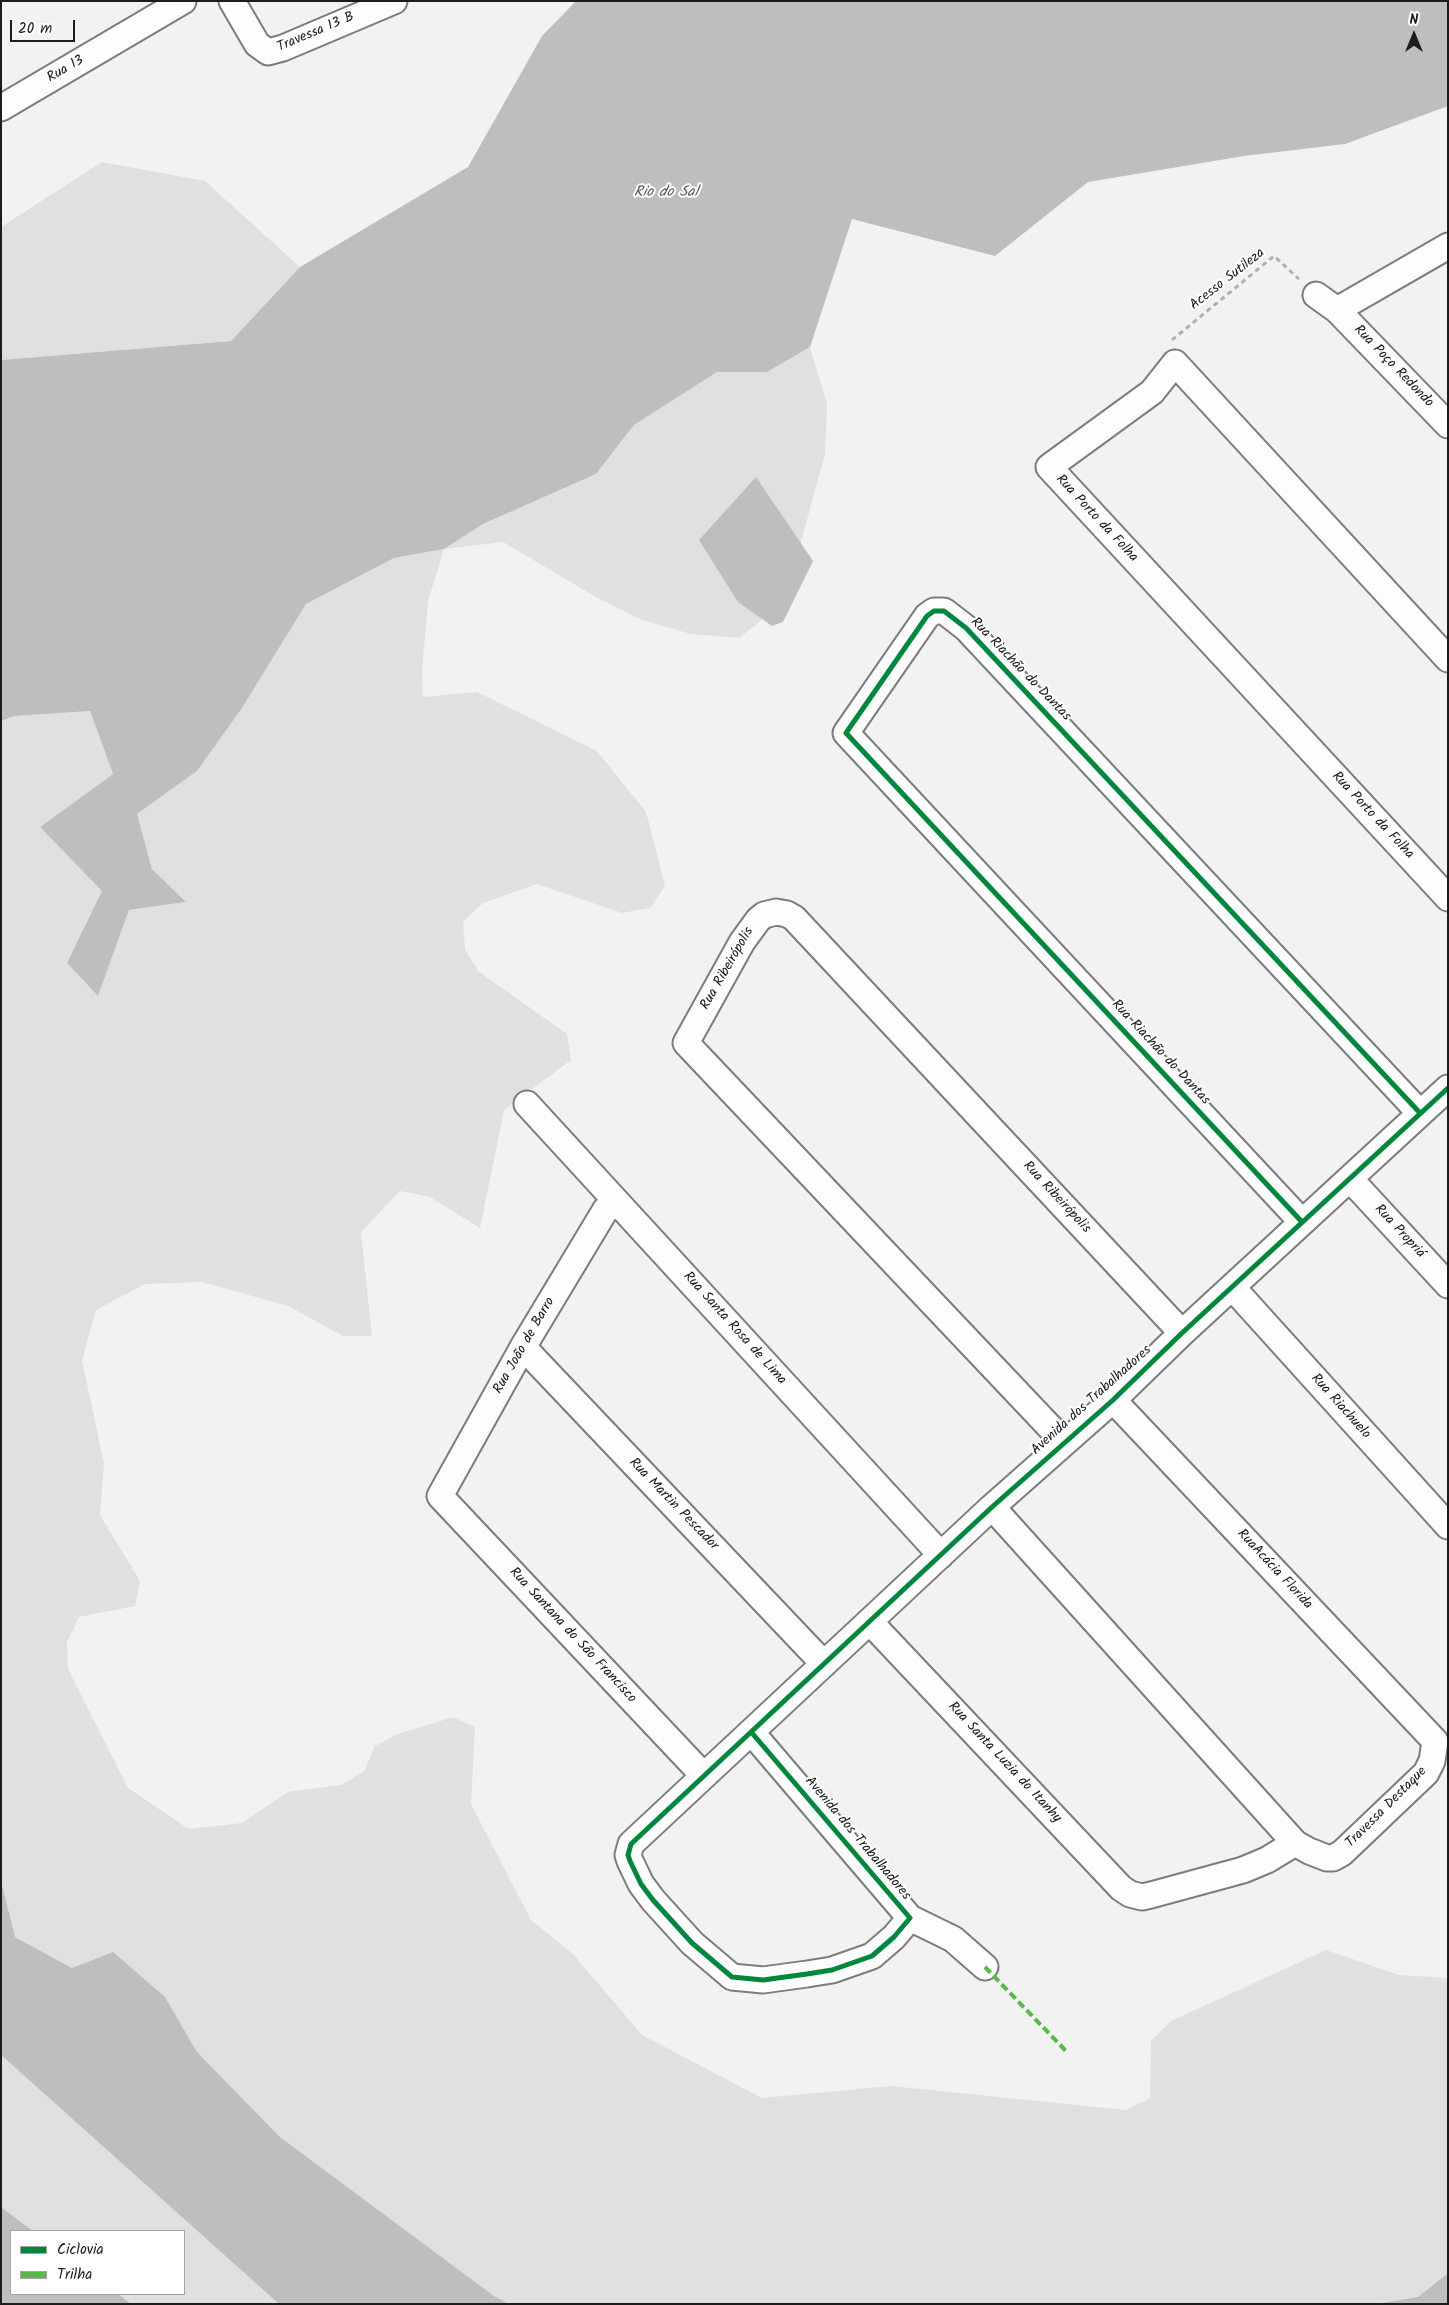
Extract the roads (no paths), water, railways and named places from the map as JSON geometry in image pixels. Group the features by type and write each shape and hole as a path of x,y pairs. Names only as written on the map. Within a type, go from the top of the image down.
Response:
{"street":[{"name":"Rua 13","path":"1,108 183,1"},
{"name":"Travessa 13 B","path":"232,1 257,44 268,52 283,48 394,1"},
{"path":"1337,310 1448,246"},
{"name":"Rua Poço Redondo","path":"1316,295 1337,310 1448,425"},
{"name":"Rua Porto da Folha","path":"1448,659 1175,363 1152,392 1049,467 1448,898"},
{"name":"Rua Riachão do Dantas","path":"1302,1222 846,733 927,616 934,611 944,611 966,628 1420,1113"},
{"name":"Rua Ribeirópolis","path":"1064,1442 686,1043 742,942 758,920 764,915 776,912 787,914 794,918 1182,1333"},
{"name":"Avenida dos Trabalhadores","path":"752,1733 910,1918 889,1943 872,1956 839,1968 763,1980 742,1979 724,1972 692,1943 641,1884 628,1855 631,1844 992,1507 1113,1400 1182,1333 1448,1088"},
{"name":"Rua Santa Rosa de Lima","path":"528,1104 941,1555"},
{"name":"Rua Propriá","path":"1350,1179 1448,1285"},
{"name":"Rua João de Barro","path":"440,1496 523,1347 606,1209 620,1204"},
{"name":"Rua Riachuelo","path":"1232,1288 1448,1526"},
{"name":"Rua Martin Pescador","path":"523,1347 824,1664"},
{"name":"RuaAcácia Florida","path":"1113,1400 1441,1734"},
{"name":"Rua Santana do São Francisco","path":"440,1496 703,1775"},
{"path":"992,1507 1295,1843"},
{"name":"Rua Santa Luzia do Itanhy","path":"870,1622 1121,1888 1130,1894 1142,1897 1242,1870 1268,1860 1295,1843"},
{"name":"Travessa Destaque","path":"1295,1843 1322,1857 1333,1858 1339,1856 1426,1773 1441,1734"},
{"path":"910,1918 953,1940 985,1966"}],"water":[{"name":"Rio do Sal","path":"576,1 1448,1 1448,106 1345,144 1244,156 1088,182 995,256 852,219 810,347 767,372 717,372 634,425 596,474 483,524 444,549 394,558 306,604 242,708 197,771 137,814 152,869 186,902 129,910 98,996 67,963 102,891 40,827 113,774 90,711 15,716 1,721 1,360 231,341 300,267 468,167 542,36"},
{"path":"756,477 813,561 783,622 772,626 738,602 699,540"},
{"path":"1,1881 15,1937 72,1968 113,1952 165,1997 197,2052 280,2137 494,2296 509,2304 279,2304 1,2055"},
{"path":"1,2207 32,2230 10,2230 10,2295 119,2295 131,2304 1,2304"},
{"path":"1448,2273 1448,2304 1375,2304 1418,2297"}]}
